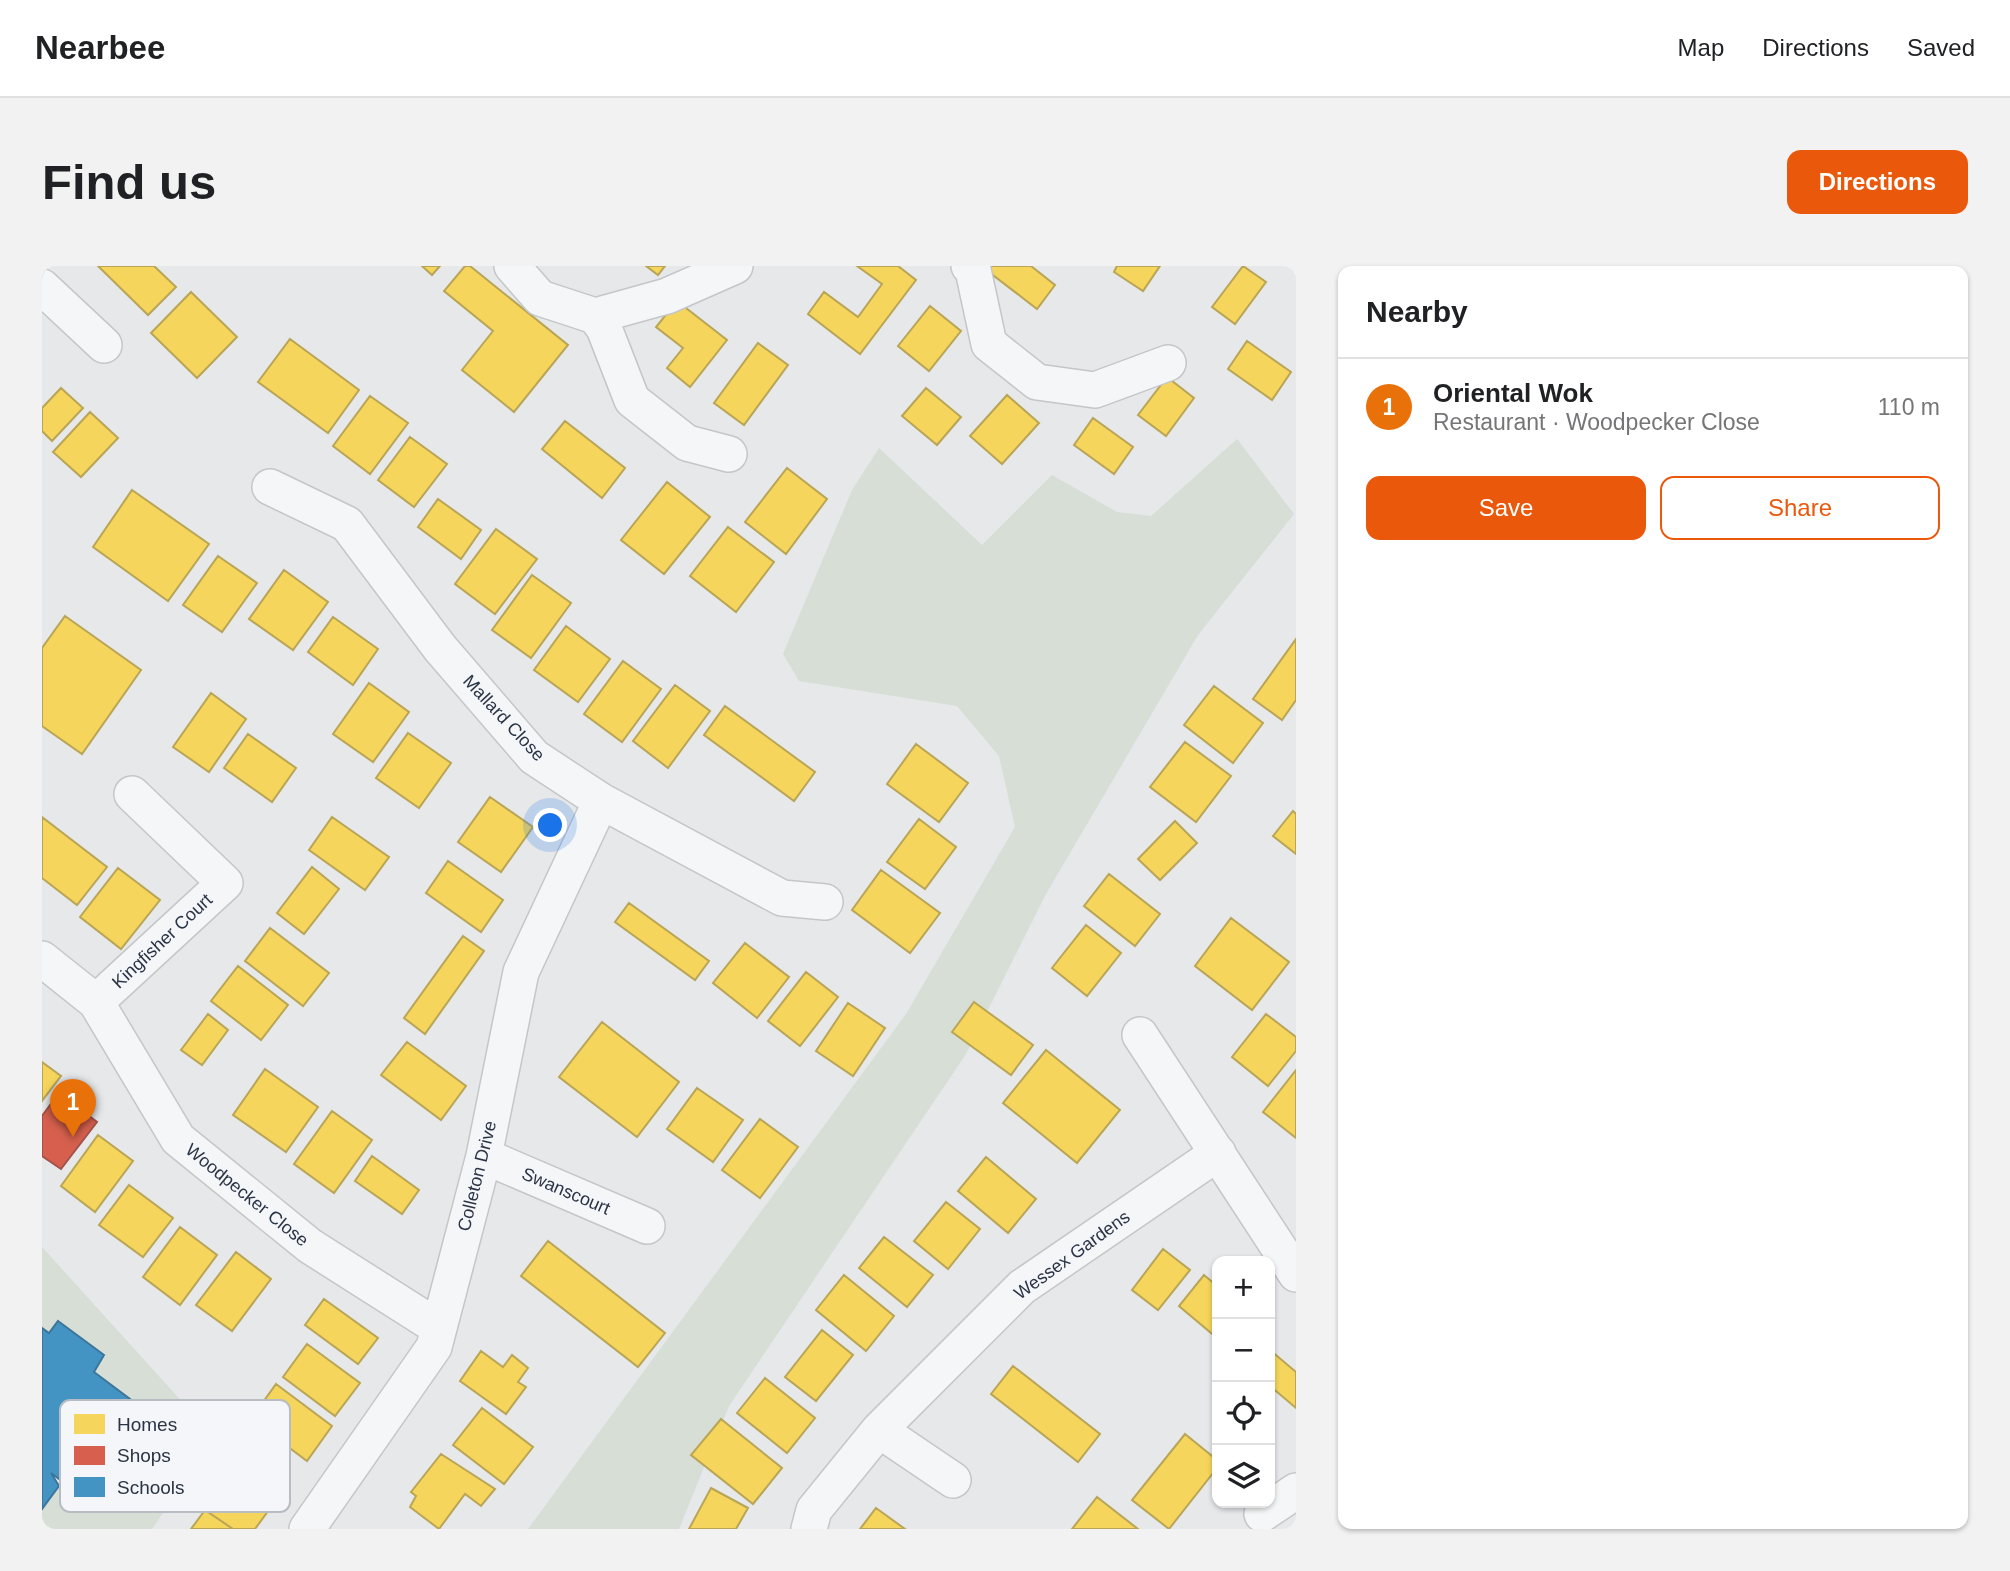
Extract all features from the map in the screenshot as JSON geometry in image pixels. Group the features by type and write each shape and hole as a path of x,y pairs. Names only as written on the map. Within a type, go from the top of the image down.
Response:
{"street":[{"path":"512,266 540,298 595,316 667,296 735,266"},
{"path":"969,266 973,270 989,344 1037,382 1095,390 1168,363"},
{"path":"47,302 104,345"},
{"path":"595,316 604,328 632,400 687,443 729,454"},
{"name":"Mallard Close","path":"270,487 346,524 440,648 534,757 601,801 782,898 825,902"},
{"name":"Kingfisher Court","path":"96,1002 225,883 132,794"},
{"name":"Colleton Drive","path":"307,1529 434,1347 484,1156 521,972 601,801"},
{"name":"Woodpecker Close","path":"42,959 96,1002 178,1139 310,1246 439,1328"},
{"path":"1140,1035 1296,1274"},
{"name":"Wessex Gardens","path":"809,1529 814,1510 879,1430 1021,1287 1218,1153"},
{"name":"Swanscourt","path":"484,1156 647,1226"},
{"path":"879,1430 953,1480"},
{"path":"1262,1514 1296,1491"}],"shaded area":[{"path":"1237,439 1294,514 1198,635 1046,894 966,1054 729,1406 679,1529 528,1529 906,1014 1015,827 999,756 957,706 799,681 783,654 852,490 879,448 982,545 1052,475 1117,512 1151,516"},
{"path":"42,1247 181,1400 129,1400 94,1372 103,1354 58,1321 49,1333 42,1328"},
{"path":"59,1486 60,1512 164,1512 152,1529 42,1529 42,1509"}],"building: Homes":[{"path":"98,266 154,266 176,287 148,315"},
{"path":"422,266 440,266 432,275"},
{"path":"465,266 470,266 568,345 514,412 462,370 493,331 444,291"},
{"path":"646,266 665,266 658,275"},
{"path":"857,266 898,266 916,280 860,354 808,314 824,292 858,317 882,284"},
{"path":"987,266 1031,266 1055,285 1037,309 985,269"},
{"path":"1117,266 1160,266 1143,291 1114,272"},
{"path":"1243,266 1266,282 1235,324 1212,307"},
{"path":"191,292 237,337 197,378 151,333"},
{"path":"677,301 727,340 690,387 667,368 683,348 656,327"},
{"path":"930,306 961,331 929,371 898,346"},
{"path":"290,339 359,390 328,433 258,382"},
{"path":"1247,341 1291,372 1272,400 1228,369"},
{"path":"758,343 788,365 744,425 714,403"},
{"path":"1167,377 1194,398 1166,436 1138,415"},
{"path":"61,388 83,408 52,441 42,431 42,408"},
{"path":"926,388 961,417 937,445 902,416"},
{"path":"1007,395 1039,423 1002,464 970,436"},
{"path":"370,396 408,423 370,474 333,446"},
{"path":"90,412 118,438 81,477 53,452"},
{"path":"1093,418 1133,447 1114,474 1074,445"},
{"path":"565,421 625,468 602,498 542,449"},
{"path":"410,437 447,464 414,507 378,480"},
{"path":"787,468 827,499 786,554 745,522"},
{"path":"667,482 710,517 664,574 621,540"},
{"path":"132,490 209,544 168,601 93,547"},
{"path":"438,499 481,530 461,559 418,527"},
{"path":"728,527 774,562 736,612 690,576"},
{"path":"496,529 537,559 495,614 455,584"},
{"path":"218,556 257,583 222,632 183,605"},
{"path":"284,570 328,602 293,650 249,619"},
{"path":"532,575 571,603 531,658 492,630"},
{"path":"65,616 141,670 82,754 42,726 42,648"},
{"path":"333,617 378,649 353,685 308,652"},
{"path":"566,626 610,659 578,702 534,670"},
{"path":"1296,639 1296,700 1282,720 1253,699"},
{"path":"623,661 661,689 622,742 584,714"},
{"path":"369,683 409,712 373,762 333,734"},
{"path":"675,685 710,711 668,768 633,741"},
{"path":"1214,686 1263,723 1233,763 1184,725"},
{"path":"211,693 246,719 209,772 173,747"},
{"path":"725,706 815,772 794,801 704,735"},
{"path":"408,733 451,763 419,808 376,778"},
{"path":"248,734 296,768 272,802 224,768"},
{"path":"1185,742 1231,776 1196,822 1150,787"},
{"path":"916,744 968,783 939,822 887,784"},
{"path":"490,797 533,827 501,872 458,842"},
{"path":"1293,811 1296,814 1296,854 1273,836"},
{"path":"42,817 107,867 77,905 42,878"},
{"path":"332,817 389,857 365,890 309,850"},
{"path":"919,819 956,847 925,889 887,862"},
{"path":"1175,821 1197,843 1160,880 1138,859"},
{"path":"448,861 503,900 481,932 426,893"},
{"path":"312,867 339,889 304,934 277,913"},
{"path":"118,868 160,900 121,949 80,917"},
{"path":"881,870 940,913 910,953 852,910"},
{"path":"1109,874 1160,914 1135,946 1084,906"},
{"path":"629,903 709,961 695,980 615,922"},
{"path":"1231,918 1289,962 1252,1010 1195,966"},
{"path":"1086,925 1121,953 1087,996 1052,968"},
{"path":"270,928 329,973 303,1006 245,961"},
{"path":"463,936 484,951 425,1034 404,1018"},
{"path":"745,943 789,977 757,1018 713,983"},
{"path":"238,966 288,1005 261,1040 211,1001"},
{"path":"806,972 838,997 800,1046 768,1021"},
{"path":"974,1002 1033,1045 1011,1075 952,1032"},
{"path":"848,1003 885,1028 853,1076 816,1051"},
{"path":"208,1014 228,1030 202,1065 181,1050"},
{"path":"1266,1014 1296,1037 1296,1051 1268,1086 1232,1057"},
{"path":"602,1022 679,1082 637,1137 559,1077"},
{"path":"407,1042 466,1086 441,1120 381,1075"},
{"path":"1046,1050 1120,1110 1077,1163 1003,1103"},
{"path":"42,1062 61,1076 42,1101"},
{"path":"265,1069 318,1107 286,1152 233,1115"},
{"path":"1296,1070 1296,1138 1263,1112"},
{"path":"697,1088 743,1120 713,1162 667,1129"},
{"path":"332,1111 372,1140 334,1193 294,1164"},
{"path":"760,1119 798,1147 760,1198 722,1170"},
{"path":"98,1135 133,1161 95,1212 61,1186"},
{"path":"372,1156 419,1190 402,1214 355,1181"},
{"path":"986,1157 1036,1199 1008,1233 958,1191"},
{"path":"129,1185 173,1218 143,1257 99,1225"},
{"path":"946,1202 980,1229 948,1269 914,1241"},
{"path":"180,1227 217,1255 180,1305 143,1277"},
{"path":"884,1237 933,1275 907,1307 859,1268"},
{"path":"548,1241 665,1333 638,1367 521,1276"},
{"path":"1163,1249 1190,1270 1158,1310 1132,1290"},
{"path":"236,1252 271,1279 232,1331 196,1305"},
{"path":"844,1275 894,1316 866,1351 816,1310"},
{"path":"1204,1275 1212,1282 1212,1334 1179,1306"},
{"path":"324,1299 378,1338 358,1364 305,1325"},
{"path":"822,1330 853,1355 816,1401 785,1377"},
{"path":"307,1344 360,1383 335,1416 283,1377"},
{"path":"481,1351 503,1367 512,1355 528,1368 518,1382 526,1387 506,1414 460,1381"},
{"path":"1275,1354 1296,1372 1296,1408 1275,1390"},
{"path":"1013,1366 1100,1434 1078,1462 991,1394"},
{"path":"765,1378 815,1418 787,1453 737,1413"},
{"path":"276,1384 332,1426 307,1461 290,1448 290,1400 265,1400"},
{"path":"482,1408 533,1447 504,1484 453,1445"},
{"path":"721,1419 782,1468 753,1504 691,1455"},
{"path":"1185,1434 1212,1456 1212,1474 1169,1529 1132,1500"},
{"path":"441,1454 495,1489 481,1506 465,1494 439,1529 410,1507 416,1496 411,1492"},
{"path":"711,1488 748,1508 736,1529 689,1529"},
{"path":"1097,1497 1138,1529 1072,1529"},
{"path":"876,1508 905,1529 860,1529"},
{"path":"204,1512 208,1512 233,1529 191,1529"},
{"path":"208,1512 267,1512 255,1529 233,1529"}],"building: Shops":[{"path":"59,1093 97,1122 61,1169 42,1156 42,1116"}],"building: Schools":[{"path":"58,1321 104,1355 94,1372 131,1400 60,1400 60,1480 51,1473 59,1486 42,1509 42,1328 49,1333"}],"place":[{"name":"Oriental Wok","path":"73,1137"}]}
